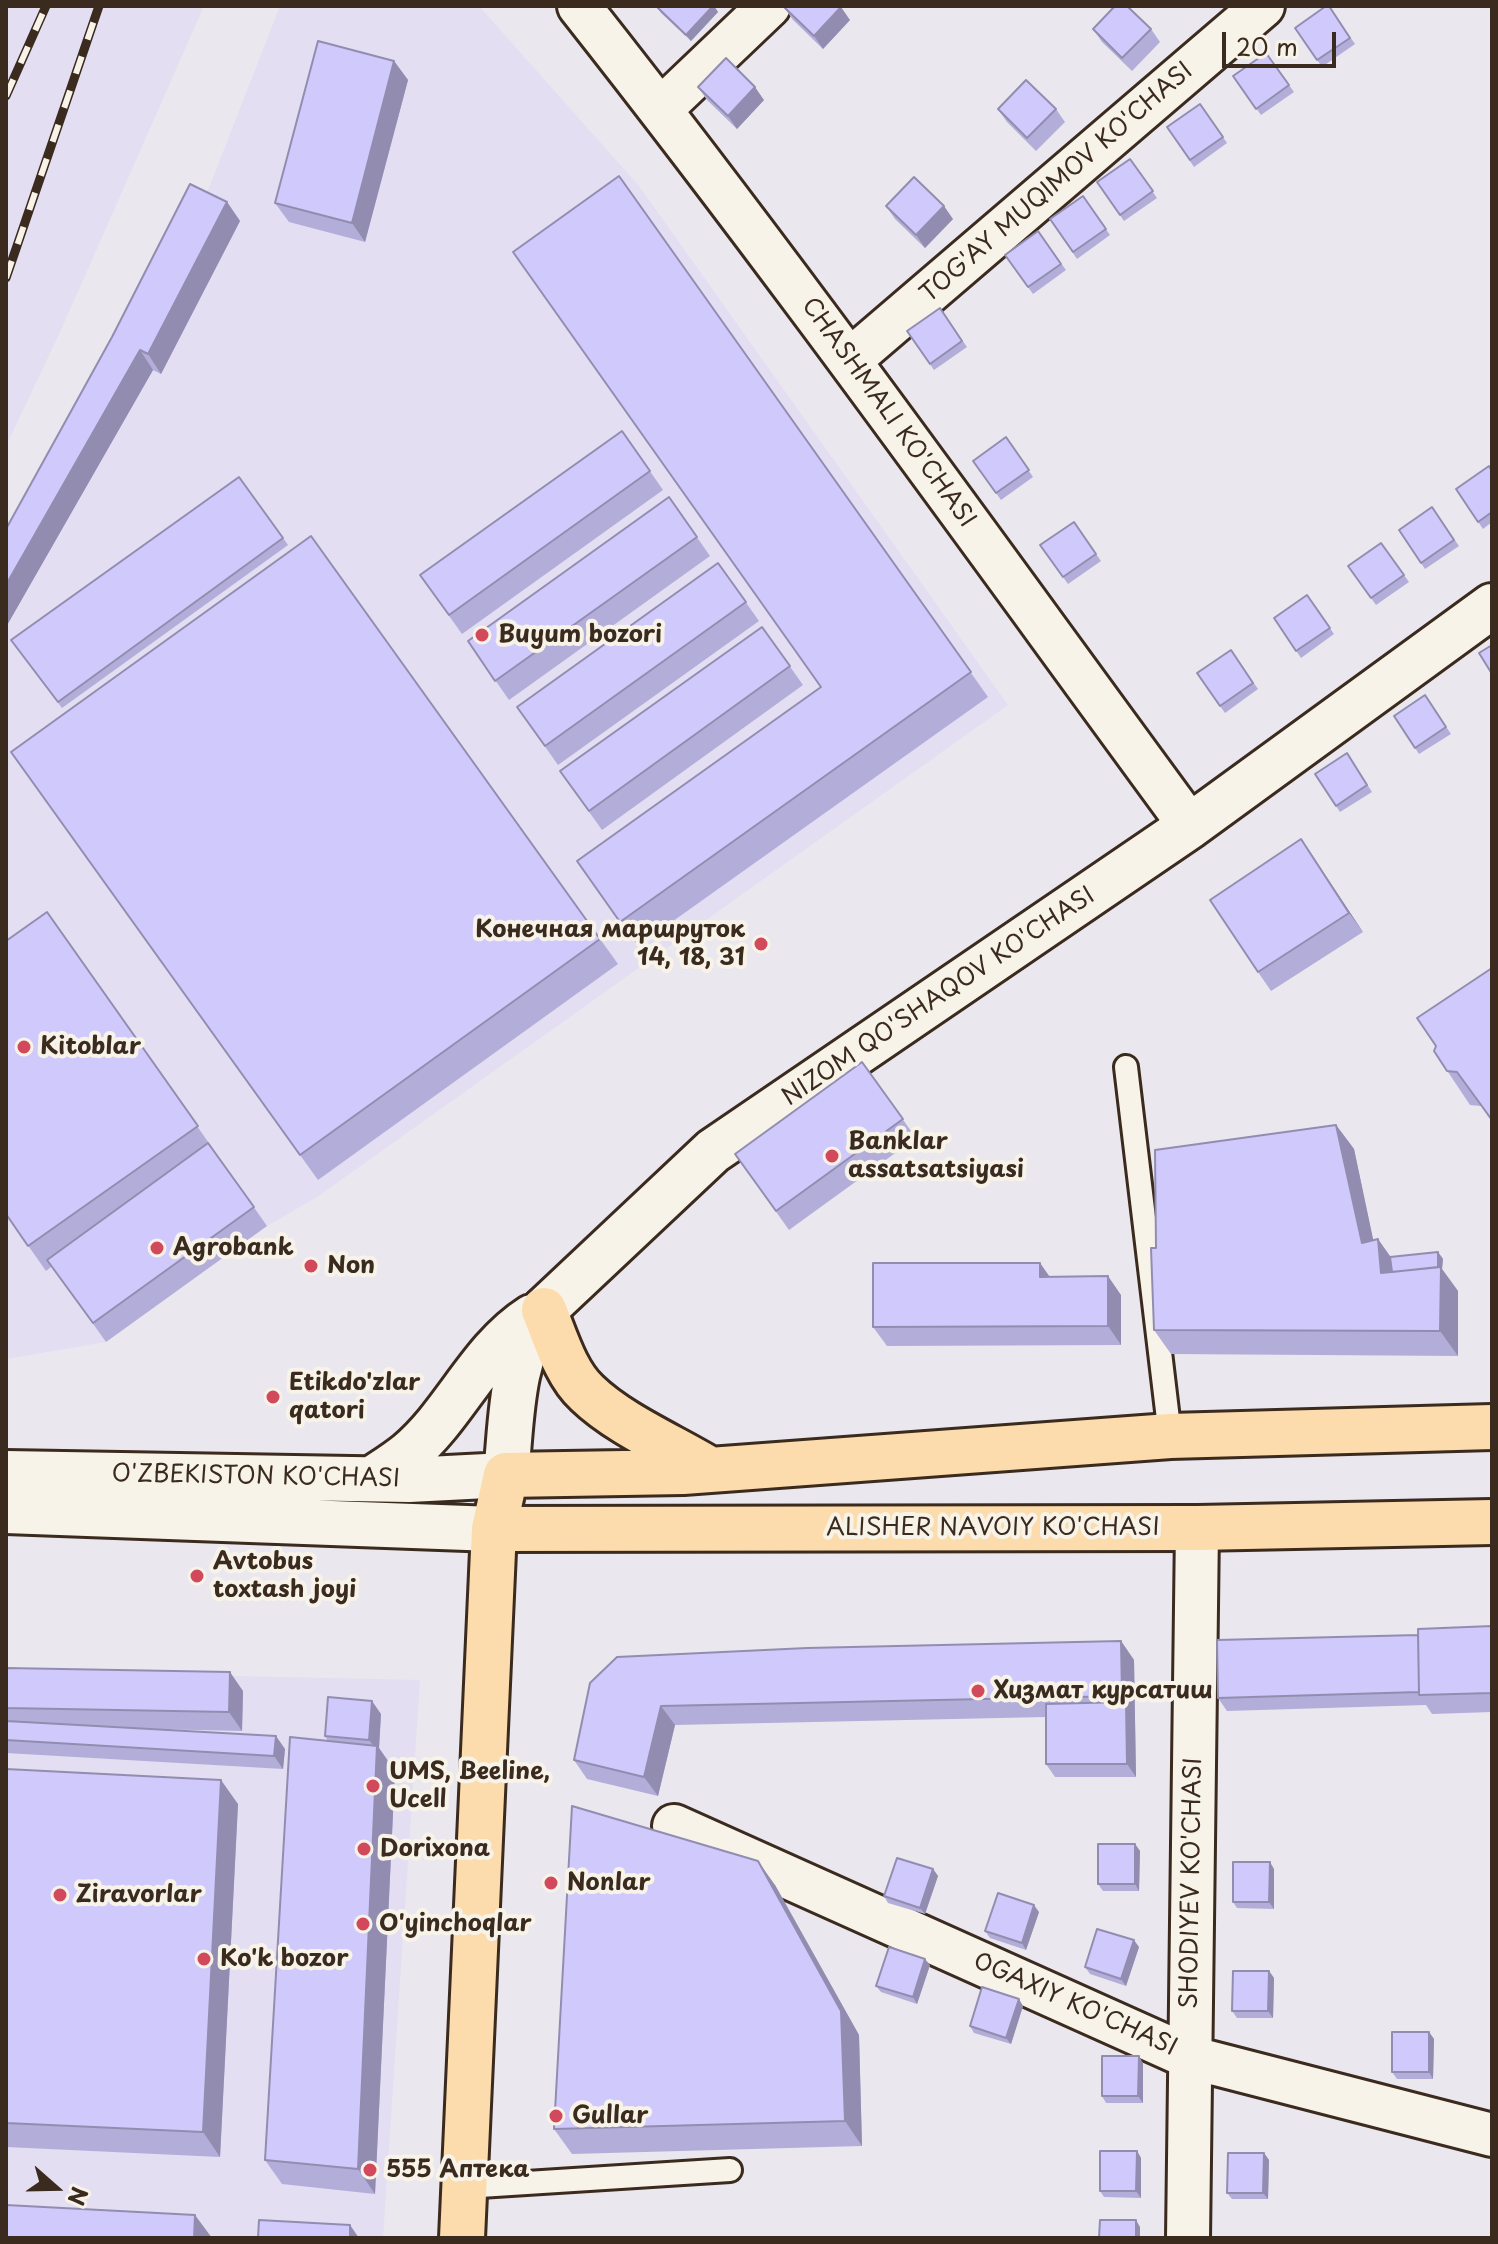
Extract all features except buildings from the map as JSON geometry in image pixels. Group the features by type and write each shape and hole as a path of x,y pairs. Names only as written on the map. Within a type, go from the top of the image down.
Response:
{"main road":[{"name":"NIZOM QO'SHAQOV KO'CHASI","path":"506,1475 518,1365 525,1341 544,1310 713,1151 1190,826 1492,606"},
{"path":"372,1479 409,1453 514,1329 544,1310 572,1373 585,1392 618,1416 709,1469"},
{"path":"462,2238 494,1529 506,1475 683,1472 1170,1436 1492,1427"},
{"name":"O'ZBEKISTON KO'CHASI","path":"6,1473 409,1480 506,1475"},
{"name":"O'ZBEKISTON KO'CHASI","path":"6,1511 494,1529"},
{"name":"ALISHER NAVOIY KO'CHASI","path":"494,1529 1197,1528 1492,1522"}],"street":[{"name":"CHASHMALI KO'CHASI","path":"579,6 661,109 850,360 1190,826"},
{"path":"661,109 769,6"},
{"name":"TOG'AY MUQIMOV KO'CHASI","path":"850,360 1263,6"},
{"name":"SHODIYEV KO'CHASI","path":"1188,2238 1197,1528"},
{"name":"OGAXIY KO'CHASI","path":"674,1826 1189,2057 1492,2135"}],"lane":[{"path":"1126,1067 1170,1436"},
{"path":"464,2187 730,2170"}],"shaded area":[{"path":"6,6 204,6 61,330 6,446"},
{"name":"Buyum bozori","path":"280,6 479,6 639,186 1008,705 317,1197 267,1226 106,1342 6,1359 6,564 203,203"},
{"name":"Ko'k bozor","path":"6,1671 420,1680 383,2238 6,2238"}],"railway":[{"path":"6,96 46,6"},
{"path":"6,278 99,6"}],"place":[{"name":"Buyum bozori","path":"482,635"},
{"name":"Конечная маршруток 14, 18, 31","path":"761,944"},
{"name":"Kitoblar","path":"24,1047"},
{"name":"Banklar assatsatsiyasi","path":"832,1156"},
{"name":"Agrobank","path":"157,1248"},
{"name":"Non","path":"311,1266"},
{"name":"Etikdo'zlar qatori","path":"273,1397"},
{"name":"Avtobus toxtash joyi","path":"197,1576"},
{"name":"Хизмат курсатиш","path":"978,1691"},
{"name":"UMS, Beeline, Ucell","path":"373,1786"},
{"name":"Dorixona","path":"364,1849"},
{"name":"Nonlar","path":"551,1883"},
{"name":"Ziravorlar","path":"60,1895"},
{"name":"O'yinchoqlar","path":"363,1924"},
{"name":"Ko'k bozor","path":"204,1959"},
{"name":"Gullar","path":"556,2116"},
{"name":"555 Аптека","path":"370,2170"}]}
